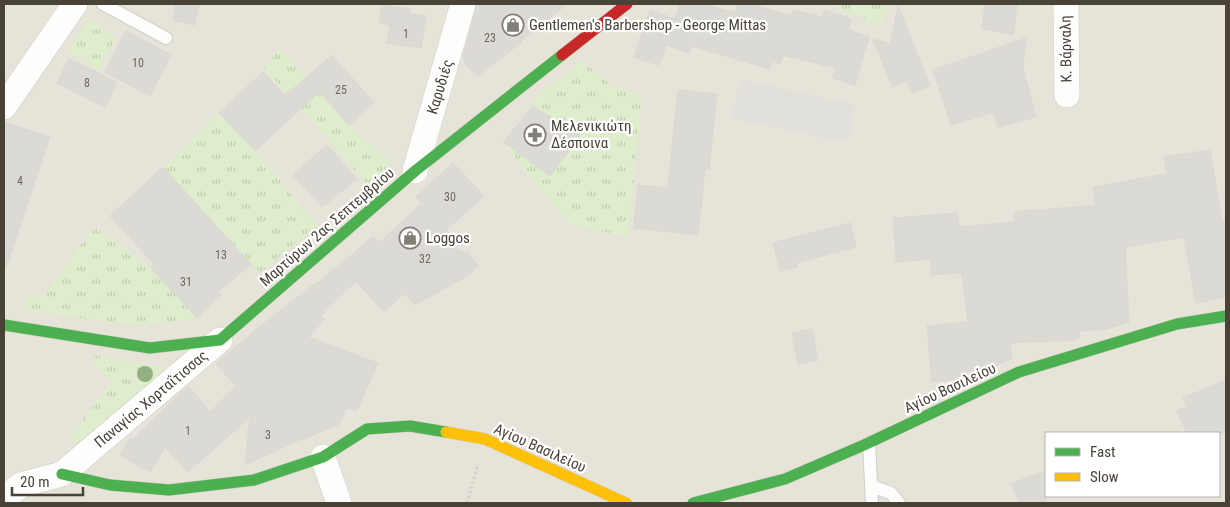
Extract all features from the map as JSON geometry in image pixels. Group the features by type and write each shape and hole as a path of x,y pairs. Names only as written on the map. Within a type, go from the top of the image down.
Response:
{"street":[{"path":"4,107 75,4"},
{"name":"Καρυδιές","path":"415,171 463,4"},
{"name":"Μαρτύρων 2ας Σεπτεμβρίου","path":"220,340 415,171 627,4"},
{"name":"Κ. Βάρναλη","path":"1066,4 1067,95"},
{"name":"Αγίου Βασιλείου","path":"693,503 785,478 869,443 1019,372 1177,324 1226,316"},
{"path":"4,325 150,348 220,340"},
{"name":"Παναγίας Χορταΐτισσας","path":"4,498 22,485 62,474 220,340"},
{"name":"Αγίου Βασιλείου","path":"62,474 162,496 254,480 323,457 367,429 410,426 484,439 626,503"},
{"path":"323,457 340,503"}],"lane":[{"path":"103,4 166,38"},
{"path":"869,443 872,503"},
{"path":"871,486 890,493 900,503"}],"path":[{"path":"468,503 484,439"}],"shaded area":[{"path":"4,4 1226,4 1226,503 4,503"},
{"path":"740,79 855,105 847,143 732,118"}],"green space":[{"path":"818,4 889,4 881,26 839,7"},
{"path":"89,20 116,38 97,70 68,52"},
{"path":"280,49 349,125 392,163 367,184 264,68"},
{"path":"582,61 612,86 642,95 628,237 570,224 503,142 550,176 580,135 533,106 530,102"},
{"path":"219,113 255,151 317,225 260,273 163,167"},
{"path":"94,227 151,268 197,318 141,325 24,310 27,296 42,297"},
{"path":"93,355 166,368 77,450 71,435 112,381 96,368"}],"building":[{"path":"176,4 199,4 194,25 173,20"},
{"path":"477,4 567,4 478,76 465,64 463,57"},
{"path":"680,4 703,4 735,13 738,4 748,4 792,16 793,10 822,17 824,10 851,19 848,30 869,37 855,85 833,78 836,68 783,55 780,64 772,61 770,69 692,46 689,53 666,45 659,65 634,57 650,10 675,19"},
{"path":"985,4 1017,4 1013,35 982,28"},
{"path":"382,5 410,9 409,14 426,16 421,48 387,43 390,25 379,23"},
{"path":"898,6 930,86 912,93 907,81 892,87 873,39 890,44"},
{"path":"126,31 171,55 150,96 105,72"},
{"path":"1026,38 1023,68 1036,117 998,127 994,112 951,125 933,70"},
{"path":"332,55 374,103 349,125 320,91 255,151 219,113 263,72 285,96"},
{"path":"69,59 117,82 105,107 57,83"},
{"path":"678,90 717,94 709,169 705,168 698,235 634,228 638,185 668,188"},
{"path":"533,106 580,135 550,176 503,142"},
{"path":"4,122 50,137 7,266 4,266"},
{"path":"327,145 357,179 322,207 293,175"},
{"path":"1210,150 1222,222 1226,221 1226,297 1196,303 1184,237 1125,247 1129,322 1107,329 1079,331 1079,338 1072,340 1010,343 1012,358 989,369 960,372 961,379 932,382 927,326 968,322 962,273 932,275 930,259 896,262 893,218 958,213 959,227 1015,222 1014,212 1096,205 1093,187 1167,174 1164,157"},
{"path":"453,163 484,196 446,230 458,251 468,253 479,266 465,277 415,305 405,293 384,312 356,281 321,315 325,319 308,337 378,363 357,410 346,408 339,424 245,465 250,417 188,472 165,447 150,472 120,455 130,438 133,439 188,386 210,412 236,386 216,364 258,328 336,269 373,236 379,243 422,203 416,197"},
{"path":"163,167 251,264 218,292 221,295 197,318 151,268 154,264 110,216"},
{"path":"850,223 856,247 796,263 797,267 780,271 773,243"},
{"path":"812,329 818,360 798,364 792,333"},
{"path":"1226,380 1226,433 1187,432 1177,411 1187,407 1183,398"},
{"path":"1045,471 1046,503 1019,503 1012,483"}],"traffic: fast":[{"path":"4,325 150,348 220,340 415,171 562,55"},
{"path":"693,503 785,479 864,445 1019,372 1177,324 1226,316"},
{"path":"62,474 110,485 169,490 254,480 323,457 367,429 410,426 446,432"}],"traffic: slow":[{"path":"446,432 485,439 626,503"}],"traffic: jam":[{"path":"562,55 627,4"}],"place":[{"name":"Gentlemen's Barbershop - George Mittas","path":"513,25"},
{"name":"Μελενικιώτη Δέσποινα","path":"535,135"},
{"name":"Loggos","path":"410,238"}]}
